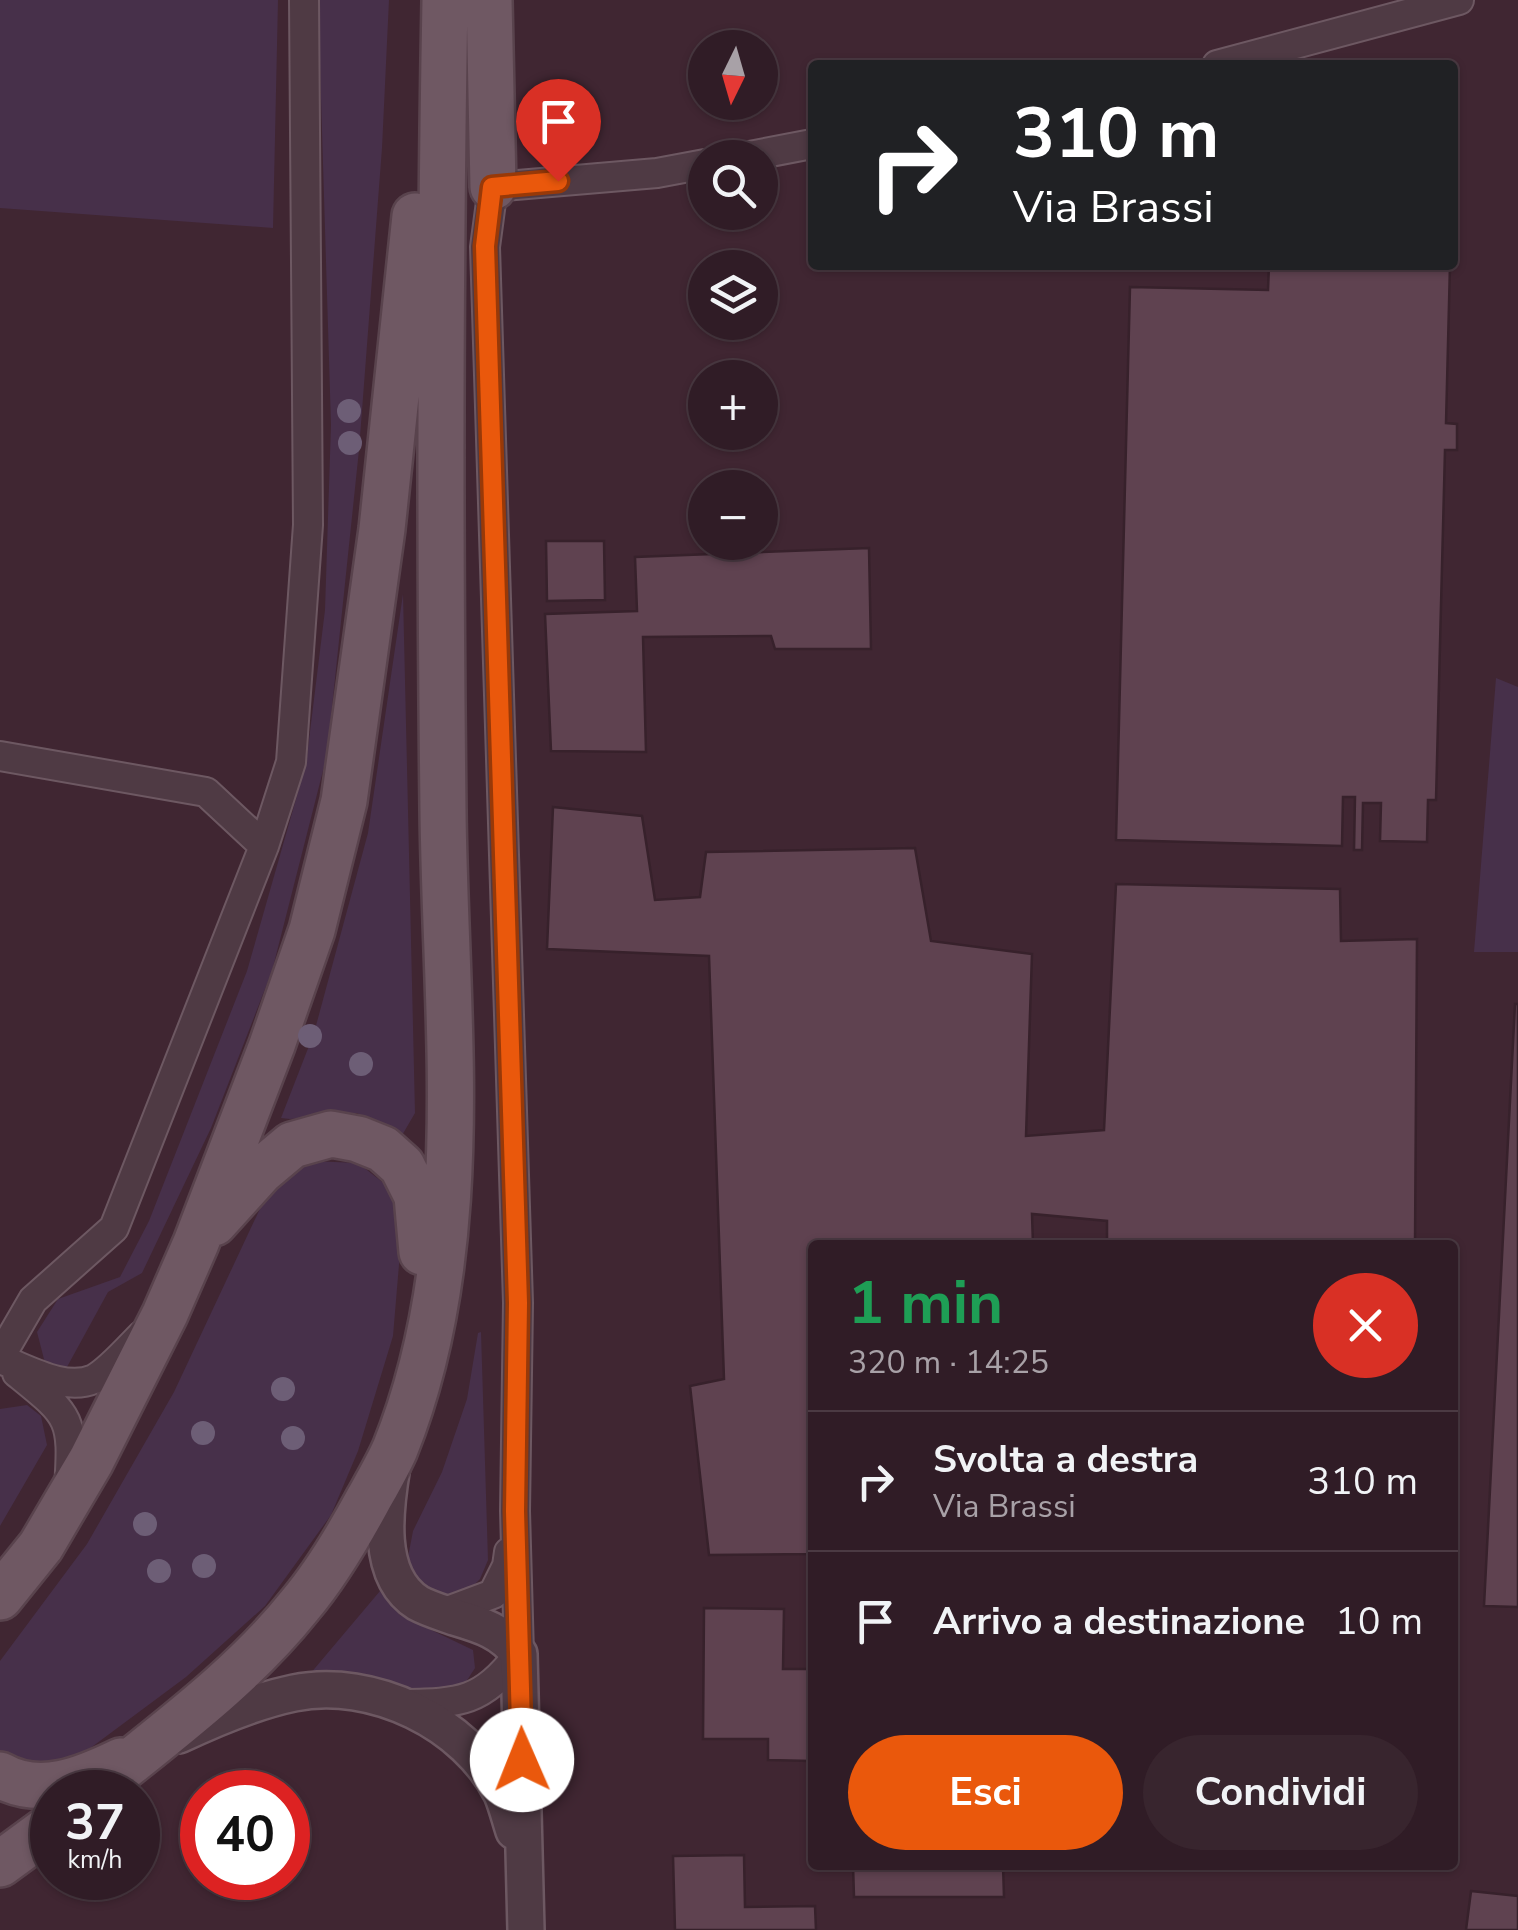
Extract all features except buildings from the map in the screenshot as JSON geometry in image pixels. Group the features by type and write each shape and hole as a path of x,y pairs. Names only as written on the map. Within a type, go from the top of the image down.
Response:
{"main road":[{"path":"0,1628 165,1314 272,1045 312,930 344,801 382,529 442,0"},
{"path":"120,1770 248,1661 299,1608 344,1546 395,1448 425,1349 442,1261 450,1158 443,815 442,0"},
{"path":"489,0 492,187"},
{"path":"196,1243 262,1171 292,1145 331,1134 358,1139 383,1150 402,1166 417,1196 422,1228 425,1349"},
{"path":"0,1597 41,1546"},
{"path":"0,1775 12,1782 57,1784 85,1778 146,1749"},
{"path":"0,1864 30,1842"}],"street":[{"path":"0,1358 33,1300 114,1228 264,846 291,762 308,524 304,0"},
{"path":"1235,60 1459,0"},
{"path":"778,151 808,145"},
{"path":"526,1930 515,1511 518,1303 485,246 492,187 688,167"},
{"path":"0,756 206,792 264,846"},
{"path":"0,1358 77,1384 97,1378 165,1314"},
{"path":"0,1358 57,1406 68,1422 72,1446 68,1500"},
{"path":"395,1448 384,1529 391,1566 405,1590 417,1602 494,1630 519,1654"},
{"path":"442,1613 493,1594 507,1566 515,1511"},
{"path":"400,1704 435,1704 474,1697 500,1678 519,1654"},
{"path":"146,1749 214,1719 294,1693 324,1690 400,1704 440,1724 474,1754 502,1794 524,1866"}],"shaded area":[{"path":"0,0 278,0 273,228 0,208"},
{"path":"318,0 389,0 359,450 327,755 272,971 211,1128 142,1273 108,1292 67,1367 45,1363 37,1332 58,1299 120,1277 149,1221 247,971 306,764 325,610 331,425"},
{"path":"403,594 415,1113 401,1137 357,1113 281,1118 314,1033 368,833"},
{"path":"1496,678 1518,687 1518,952 1474,952"},
{"path":"311,1161 358,1163 390,1188 401,1241 393,1336 358,1451 331,1515 265,1606 186,1677 77,1758 21,1766 0,1750 0,1661 87,1544 174,1392 272,1183"},
{"path":"481,1332 488,1560 480,1579 462,1597 434,1597 418,1586 408,1557 413,1531 442,1472 467,1399"},
{"path":"27,1405 41,1416 47,1445 0,1526 0,1409"},
{"path":"380,1591 400,1615 473,1650 475,1668 462,1688 431,1696 310,1674"}],"route":[{"path":"522,1760 515,1511 518,1303 485,246 492,187 558,181"}]}
